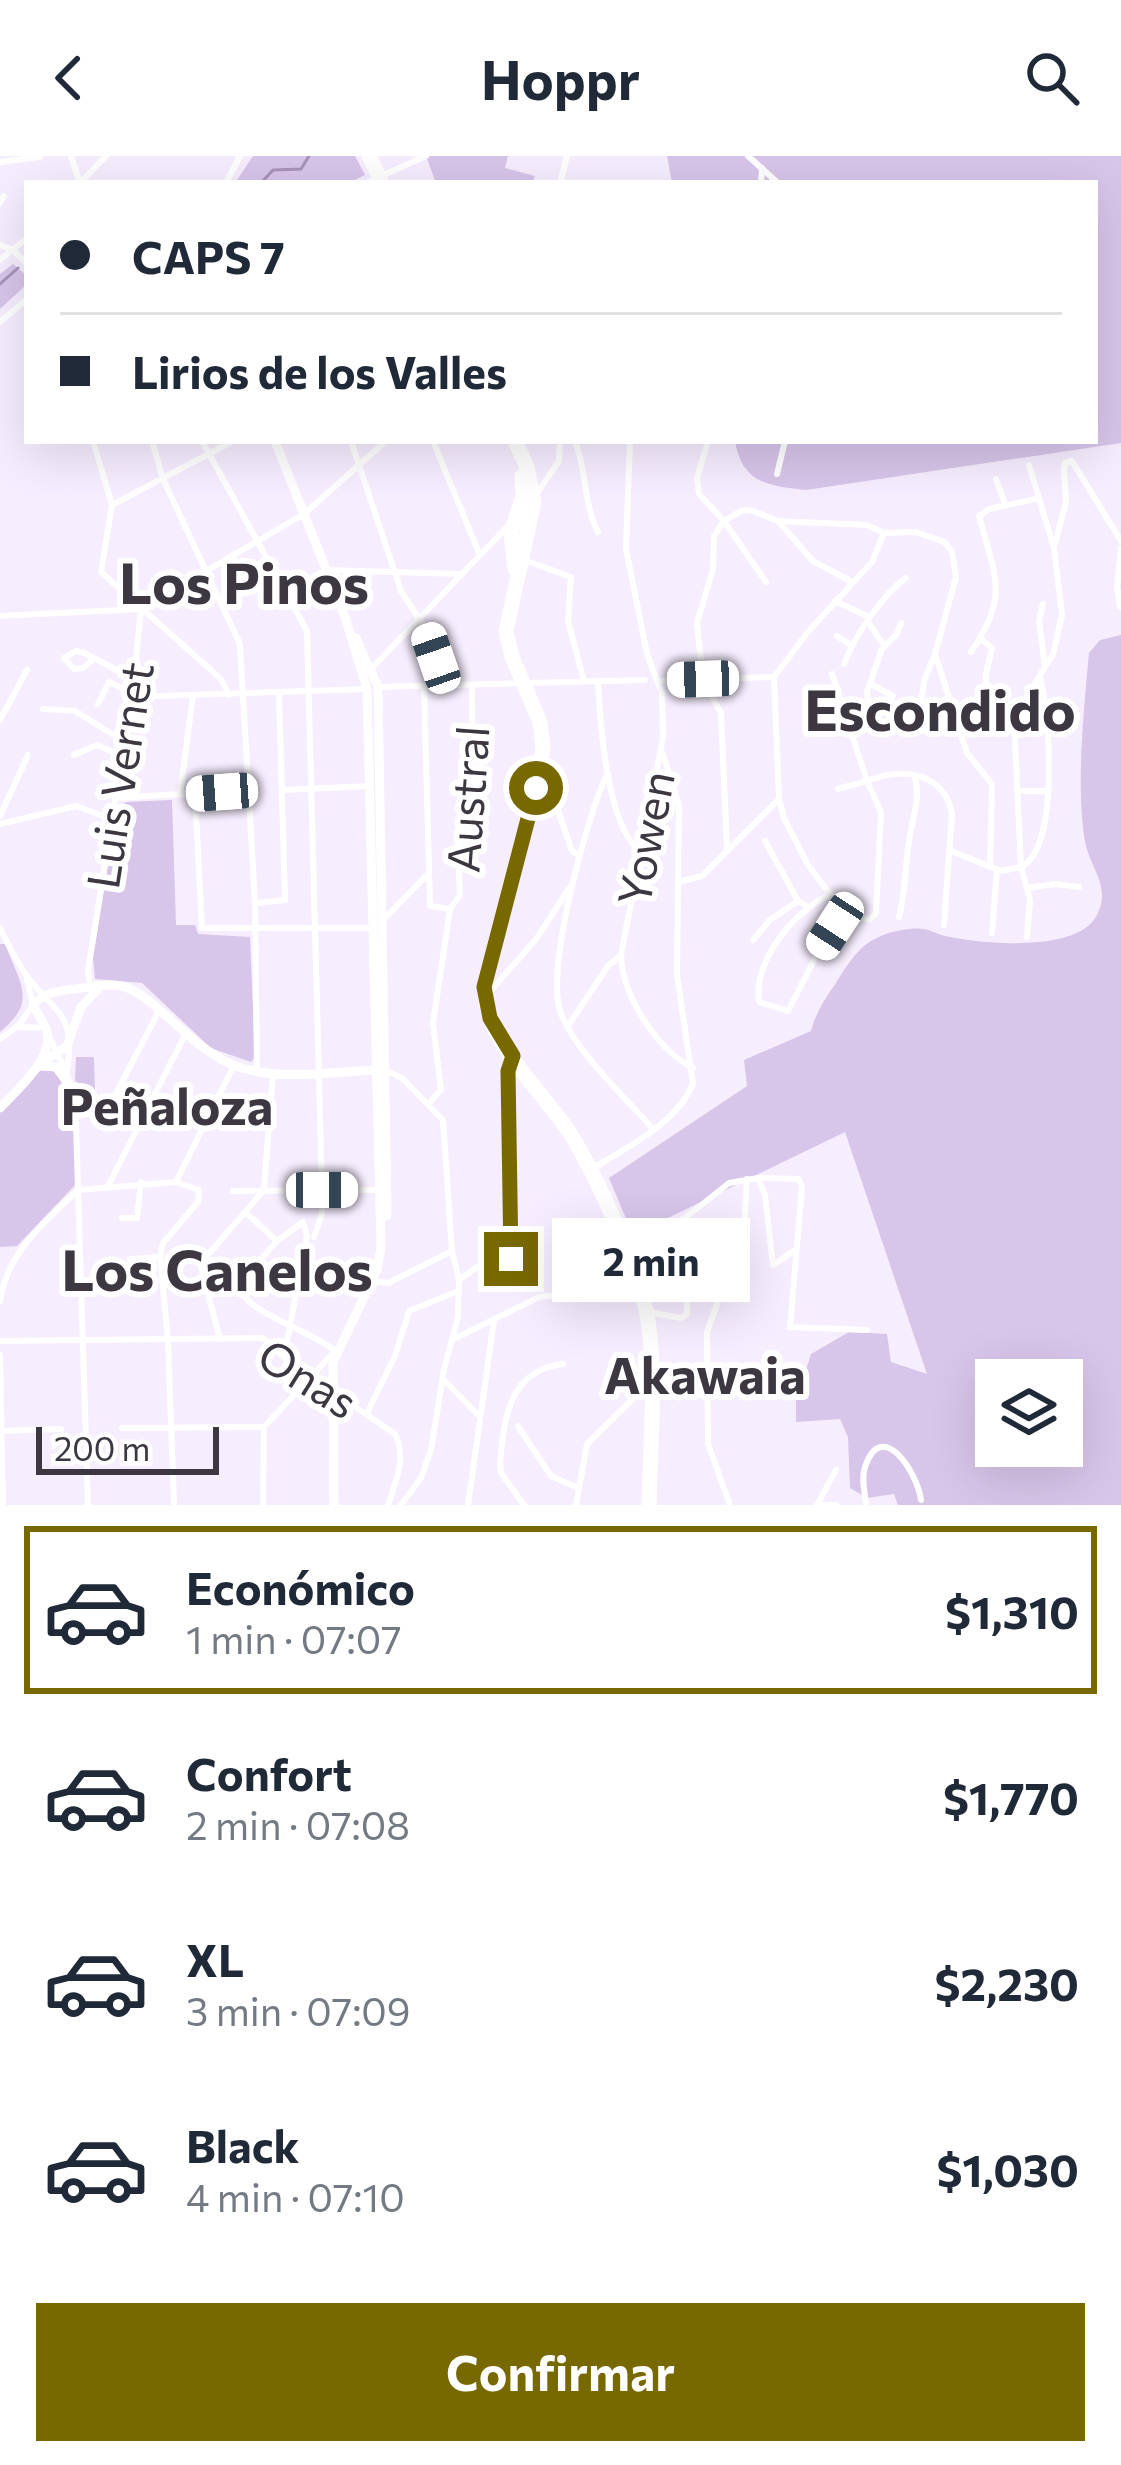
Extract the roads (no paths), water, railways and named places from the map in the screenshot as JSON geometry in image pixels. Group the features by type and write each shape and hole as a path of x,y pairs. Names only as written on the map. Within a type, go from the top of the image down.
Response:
{"highway":[{"path":"514,444 534,497 519,529 523,560 506,632 540,722 541,763 484,997 490,1018 513,1056 560,1118 590,1171 640,1286 650,1382 650,1505"},
{"path":"514,444 524,488 514,590"}],"main road":[{"path":"276,444 372,688 384,919 381,1247 375,1282 335,1351 337,1505"},
{"path":"335,1391 340,1354 375,1282 387,1232 369,786 372,668 345,617"},
{"path":"34,1068 60,1052 72,1036 85,1000 104,986"},
{"path":"0,1108 47,1047 46,1031 33,1005 46,994 90,987 128,988 206,1052 234,1066 273,1073 381,1070"},
{"path":"34,1068 56,1067 68,1079"}],"street":[{"path":"83,180 106,156"},
{"path":"378,180 426,156"},
{"path":"748,156 775,180"},
{"path":"0,162 40,157"},
{"path":"761,180 762,168"},
{"path":"0,260 24,241"},
{"path":"0,245 24,261"},
{"path":"0,322 24,302"},
{"name":"Luis Vernet","path":"90,987 88,970 141,609 101,572 112,505 94,444"},
{"path":"153,444 204,572 238,635 255,903 257,1072"},
{"path":"203,444 305,622 322,1190 322,1214 314,1237"},
{"path":"112,505 227,444"},
{"name":"Austral","path":"352,444 393,572 419,618 446,686"},
{"path":"0,616 141,609 304,514 383,444"},
{"path":"435,444 479,553"},
{"path":"534,497 559,460 560,444"},
{"path":"576,444 587,506 598,532"},
{"name":"Yowen","path":"630,444 628,562 647,654 660,681 662,751 621,956 624,986 634,1006 681,1061 693,1068"},
{"path":"707,444 697,488 766,583"},
{"path":"778,474 784,444"},
{"path":"1054,548 1066,502 1065,464 1072,461 1121,544 1120,608"},
{"path":"1027,937 1015,712 1043,673 1059,638 1062,615 1054,548 1029,464"},
{"path":"996,479 1006,506"},
{"path":"970,652 995,608 998,587 980,516 1036,499"},
{"path":"728,848 721,712 703,679 697,623 713,569 711,545 724,521 743,509 778,521 916,532 952,550 956,577 924,681 918,727 850,735"},
{"path":"778,521 813,561 852,581"},
{"path":"486,546 519,529"},
{"path":"372,668 486,546 519,529"},
{"path":"832,674 881,812 876,913 869,920 830,895 798,847 779,799 774,677 872,562 884,533"},
{"path":"523,560 571,577 568,621 584,682"},
{"path":"326,570 459,574"},
{"path":"844,664 869,621 906,578"},
{"path":"835,601 869,621 884,645"},
{"path":"951,851 1008,872 1030,862 1042,843 1047,791 1039,621 1043,604"},
{"path":"141,609 221,679 229,695"},
{"path":"871,730 866,704 871,684 884,645 901,622"},
{"path":"837,637 852,646"},
{"path":"980,638 992,648 986,703 1015,712"},
{"path":"935,654 967,753 992,784 992,933"},
{"path":"94,659 134,679"},
{"path":"0,721 27,670"},
{"path":"660,681 774,677"},
{"path":"98,704 110,682 132,695 229,695 645,680"},
{"path":"598,682 608,775 628,839 641,852"},
{"path":"871,684 893,696"},
{"path":"424,686 430,906 450,909"},
{"name":"Austral","path":"429,1102 441,1090 434,1023 450,909 460,896 457,831 472,804 472,686"},
{"path":"255,903 285,900 279,693"},
{"path":"180,795 193,695"},
{"path":"43,709 75,711 124,742"},
{"path":"74,755 97,745 122,756"},
{"path":"590,1171 652,1130 686,1100 693,1084 677,976 679,805 662,751"},
{"path":"0,820 28,755"},
{"path":"541,763 572,851 580,856"},
{"path":"608,775 574,881 557,989 568,1026 652,1130"},
{"path":"838,789 888,775 914,775 931,779 946,795 952,813 944,925"},
{"path":"899,916 918,800 914,775"},
{"path":"655,786 671,782"},
{"path":"283,790 369,786"},
{"path":"116,798 249,790"},
{"path":"1017,791 1047,791"},
{"path":"195,794 202,928 373,928"},
{"path":"677,882 702,876 779,799"},
{"path":"0,820 76,806 112,819"},
{"path":"765,841 798,901 808,906"},
{"path":"384,919 428,875"},
{"path":"484,997 537,938 574,881"},
{"path":"1027,888 1079,887"},
{"path":"830,895 808,906 777,944 759,987 759,1002 785,1012 791,1008 842,906"},
{"path":"753,940 770,920 798,901"},
{"path":"0,928 26,974 46,994 72,1036 68,1079"},
{"path":"568,1026 608,966 621,956"},
{"path":"0,1039 33,1005 26,974"},
{"path":"113,1100 159,1012"},
{"path":"15,1028 46,1031 60,1052 76,1125 88,1505"},
{"path":"108,1186 185,1035"},
{"path":"459,1280 477,1267 504,1265 511,1259 508,1071 513,1056"},
{"path":"176,1182 234,1066"},
{"path":"381,1070 403,1078 441,1115 446,1130 452,1251 460,1291 426,1466 401,1505"},
{"path":"220,1339 200,1264 264,1190 273,1073"},
{"path":"758,1178 765,1195 773,1265 778,1266 795,1250"},
{"path":"624,1249 685,1218 722,1187 747,1179 793,1178 801,1182 790,1327 867,1330"},
{"path":"730,1505 708,1444 708,1323 744,1228 747,1179"},
{"path":"122,1218 137,1218 140,1182"},
{"path":"0,1301 17,1252 78,1190 140,1182 176,1182 200,1190 198,1202 164,1243 160,1257 169,1340 174,1505"},
{"path":"232,1191 380,1190"},
{"path":"244,1212 277,1241"},
{"path":"646,1312 685,1318 685,1218"},
{"path":"263,1505 264,1427 335,1351 291,1324 245,1301 238,1286 299,1222 306,1225 291,1324 284,1357"},
{"path":"375,1282 388,1283 452,1251"},
{"path":"130,1259 160,1257"},
{"path":"452,1340 539,1297 640,1286"},
{"path":"367,1413 395,1356 409,1311 460,1291"},
{"path":"468,1505 494,1320"},
{"name":"Onas","path":"0,1341 262,1338 394,1434 400,1466 388,1505"},
{"path":"0,1355 3,1505"},
{"path":"524,1505 501,1472 510,1404 532,1373 563,1364"},
{"path":"442,1379 480,1418"},
{"path":"576,1505 587,1444 650,1382"},
{"path":"518,1426 551,1476 578,1488"},
{"path":"122,1428 264,1427"},
{"path":"1,1431 61,1429"},
{"path":"866,1505 866,1465 871,1456 887,1448 902,1455 913,1471 921,1500"},
{"path":"836,1470 819,1505 836,1505"}],"waterway":[{"path":"264,180 273,170 301,169 309,156"},
{"path":"0,284 18,268"}],"district":[{"name":"Los Pinos","path":"244,581"},
{"name":"Escondido","path":"940,708"},
{"name":"Peñaloza","path":"167,1104"},
{"name":"Los Canelos","path":"217,1268"},
{"name":"Akawaia","path":"705,1373"}]}
